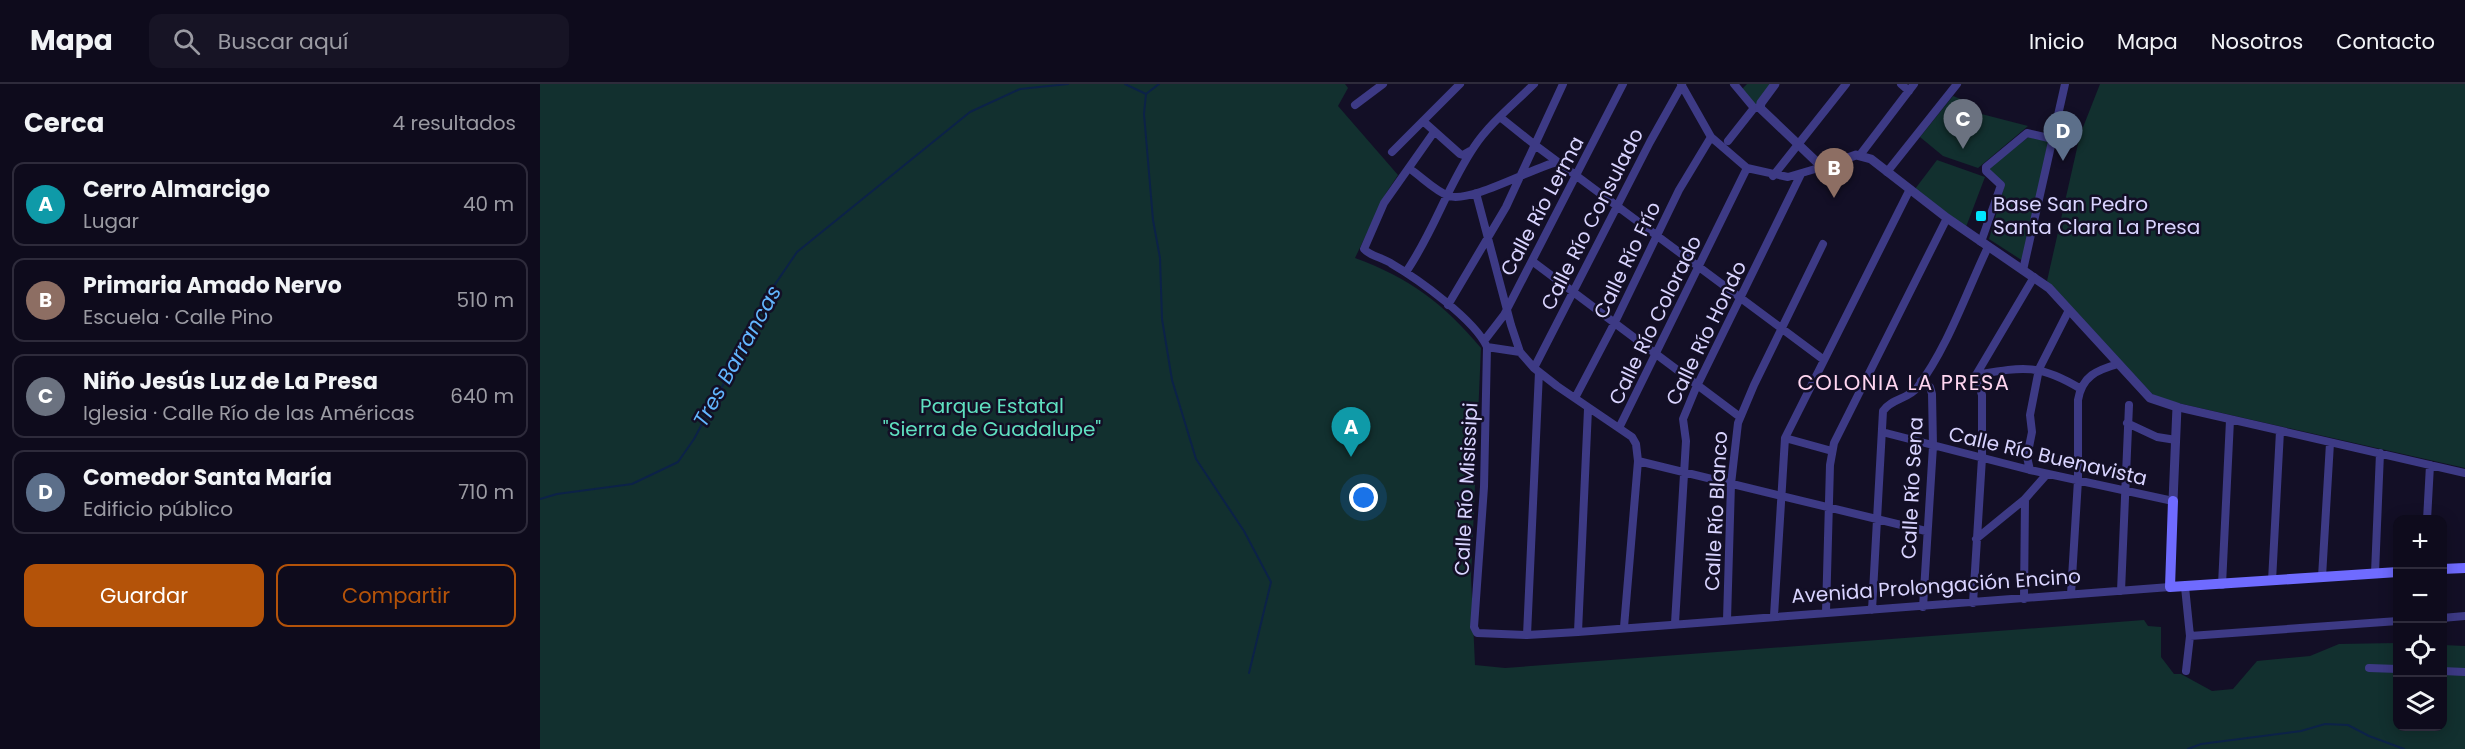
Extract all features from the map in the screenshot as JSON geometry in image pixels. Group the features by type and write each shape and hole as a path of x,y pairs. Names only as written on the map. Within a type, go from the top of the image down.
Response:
{"main road":[{"path":"2170,587 2173,501"},
{"path":"2447,569 2465,568"},
{"name":"Avenida Prolongación Encino","path":"2170,587 2393,572"}],"street":[{"path":"1355,105 1383,84"},
{"path":"1392,152 1460,84"},
{"path":"1423,121 1460,154 1465,154 1534,84"},
{"path":"1448,305 1506,207 1563,84"},
{"name":"Calle Río Lerma","path":"1486,344 1508,307 1623,84"},
{"path":"1734,84 1822,167"},
{"path":"1728,141 1757,108 1774,84"},
{"path":"1773,176 1846,84"},
{"path":"1901,84 1909,91"},
{"path":"1682,85 1711,137 1748,168 1773,176 1788,177 1856,155 1914,84"},
{"path":"1887,172 1956,84"},
{"path":"2023,270 2065,84"},
{"name":"Calle Río Consulado","path":"1527,635 1537,370 1572,290 1682,85"},
{"path":"1500,117 1557,162 1824,360"},
{"path":"1434,132 1384,203 1364,250 1406,272 1448,305 1486,344 1520,352"},
{"path":"1872,610 1885,409 1914,391 1922,381 1942,344 1984,244 2001,184 1986,171 1986,167 2027,133 2053,138"},
{"name":"Calle Río Frío","path":"1575,399 1680,190 1711,137"},
{"path":"1406,272 1429,237 1473,148"},
{"path":"1856,155 1871,159 1947,218 2049,288 2150,398 2230,420 2465,473"},
{"path":"1410,169 1448,195 1459,196 1476,193 1557,162"},
{"name":"Calle Río Colorado","path":"1624,627 1638,461 1635,440 1619,428 1748,168"},
{"name":"Calle Río Hondo","path":"1675,623 1686,441 1683,419 1801,174"},
{"path":"1774,616 1785,438 1910,189"},
{"path":"1476,193 1520,352 1537,370 1619,428"},
{"path":"1826,612 1832,451 1842,426 1887,342 1947,218"},
{"name":"Calle Río Blanco","path":"1727,620 1731,484 1740,417 1823,244"},
{"path":"1532,261 1740,417"},
{"path":"1973,603 1982,458 1982,394 1976,375 2034,277"},
{"path":"2030,470 2026,457 2032,432 2030,415 2039,369 2069,310"},
{"name":"Calle Río Misissipi","path":"1477,633 1474,627 1484,487 1486,344"},
{"path":"2071,594 2078,480 2078,400 2081,389 2095,371 2118,364"},
{"path":"1976,375 2017,368 2039,369 2063,378 2081,389"},
{"name":"Calle Río Sena","path":"1922,381 1930,387 1932,394 1933,446 1923,608"},
{"path":"2121,591 2129,405"},
{"path":"2173,501 2177,407"},
{"path":"1578,632 1588,408"},
{"path":"2222,585 2230,420"},
{"path":"2127,423 2157,437 2176,440"},
{"path":"2272,581 2280,431"},
{"name":"Calle Río Buenavista","path":"1882,432 2030,470 2173,501"},
{"path":"1785,438 1832,451"},
{"path":"2322,577 2330,443"},
{"path":"2375,573 2380,453"},
{"path":"1638,461 1926,531"},
{"path":"2427,515 2430,465"},
{"path":"1976,540 2025,499 2047,474"},
{"path":"2024,599 2025,499"},
{"name":"Avenida Prolongación Encino","path":"1477,633 1527,635 1578,632 1826,612 1923,608 2170,587"},
{"path":"2185,587 2190,636 2186,671"},
{"path":"2447,618 2465,616"},
{"path":"2190,636 2393,621"},
{"path":"2369,668 2393,669"},
{"path":"2447,671 2465,672"}],"green space":[{"name":"Parque Estatal \"Sierra de Guadalupe\"","path":"540,84 1345,84 1348,88 1338,106 1398,175 1386,193 1355,258 1409,283 1439,305 1481,348 1471,577 1475,665 1505,668 2144,620 2148,626 2161,627 2161,657 2174,674 2181,674 2212,691 2233,689 2257,661 2310,656 2339,644 2393,643 2393,731 2447,731 2447,645 2465,646 2465,749 540,749"},
{"path":"1747,84 1775,84 1754,112 1740,91"},
{"path":"2100,84 2465,84 2465,468 2156,398 2047,281 2080,135"},
{"path":"1953,96 1968,102 1966,110 2028,126 1978,168 1943,156 1920,137"},
{"path":"2030,136 2052,141 2023,261 1989,239 2005,184 1986,170"},
{"path":"1937,160 1985,177 1966,227 1915,189"}],"waterway":[{"name":"Tres Barrancas","path":"540,499 557,494 632,484 678,462 694,439 722,387 759,308 797,252 970,112 1020,89 1068,84"},
{"name":"Tres Barrancas","path":"1125,84 1146,94"},
{"name":"Tres Barrancas","path":"1159,84 1146,94 1144,114 1153,220 1160,258 1162,319 1172,380 1196,459 1244,531 1271,582 1249,673"},
{"path":"2188,749 2201,744 2301,731 2325,724 2348,725 2369,736 2404,749"}],"place":[{"name":"Niño Jesús Luz de La Presa","path":"1963,149"},
{"name":"Comedor Santa María","path":"2063,161"},
{"name":"Primaria Amado Nervo","path":"1834,198"},
{"name":"Base San Pedro Santa Clara La Presa","path":"1981,216"},
{"name":"Cerro Almarcigo","path":"1351,457"}],"district":[{"name":"COLONIA LA PRESA","path":"1904,382"}]}
